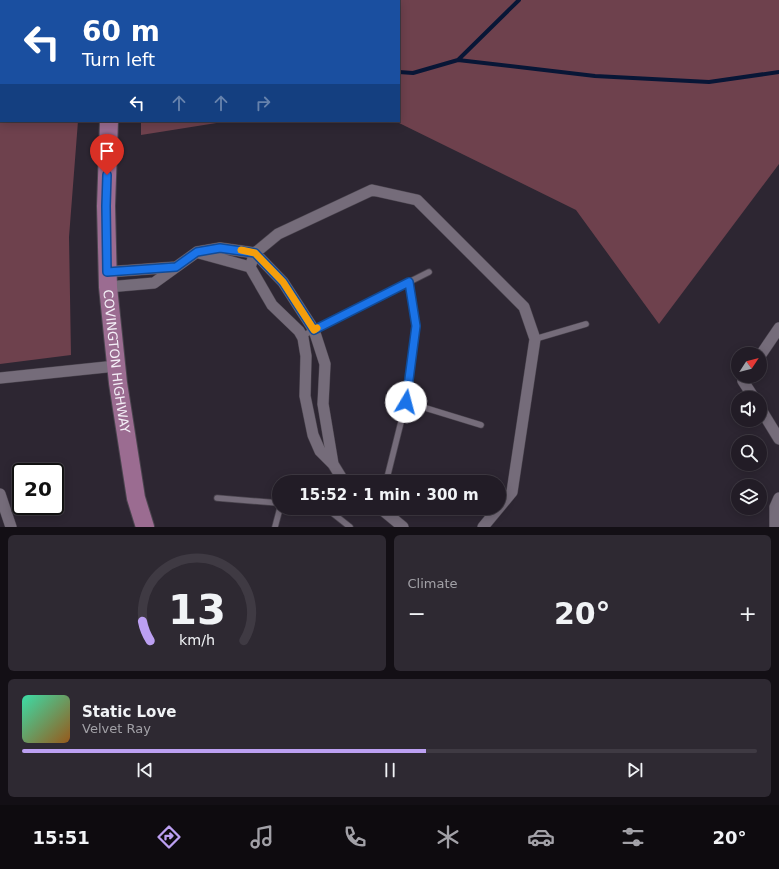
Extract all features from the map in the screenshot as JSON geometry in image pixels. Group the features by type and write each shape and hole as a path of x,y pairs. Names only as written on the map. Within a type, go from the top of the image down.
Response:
{"main road":[{"name":"COVINGTON HIGHWAY","path":"109,122 106,206 108,279 118,383 136,498 145,527"}],"street":[{"path":"250,267 255,253 278,234 372,190 417,200 524,307 535,339 512,492 483,527"},
{"path":"108,279 154,284 197,252 220,248 255,253 283,282 314,330 325,364 323,404 333,464"},
{"path":"197,252 250,267 272,306 299,331 302,336 306,356 305,396 313,435 320,451 333,464 340,475"},
{"path":"766,347 779,328"},
{"path":"0,378 116,366"},
{"path":"767,419 779,439"},
{"path":"0,494 11,527"},
{"path":"775,527 775,507 779,498"},
{"path":"388,515 402,527"}],"lane":[{"path":"302,336 429,272"},
{"path":"388,475 406,402 416,326 409,282"},
{"path":"535,339 586,324"},
{"path":"406,402 481,425"},
{"path":"217,498 272,502"},
{"path":"275,527 278,515"},
{"path":"335,515 350,527"}],"shaded area":[{"path":"400,0 779,0 779,164 659,324 576,210 397,122 400,122"},
{"path":"0,122 78,122 69,237 71,355 0,364"},
{"path":"141,122 223,122 141,135"}],"waterway":[{"path":"400,72 413,73 458,60 519,0"},
{"path":"458,60 595,76 709,82 779,72"}],"slow traffic":[{"path":"241,250 255,253 283,282 314,330 317,328"}],"route":[{"path":"107,175 107,272 176,267 197,252 220,248 255,253 283,282 314,330 409,282 416,326 406,402"}]}
